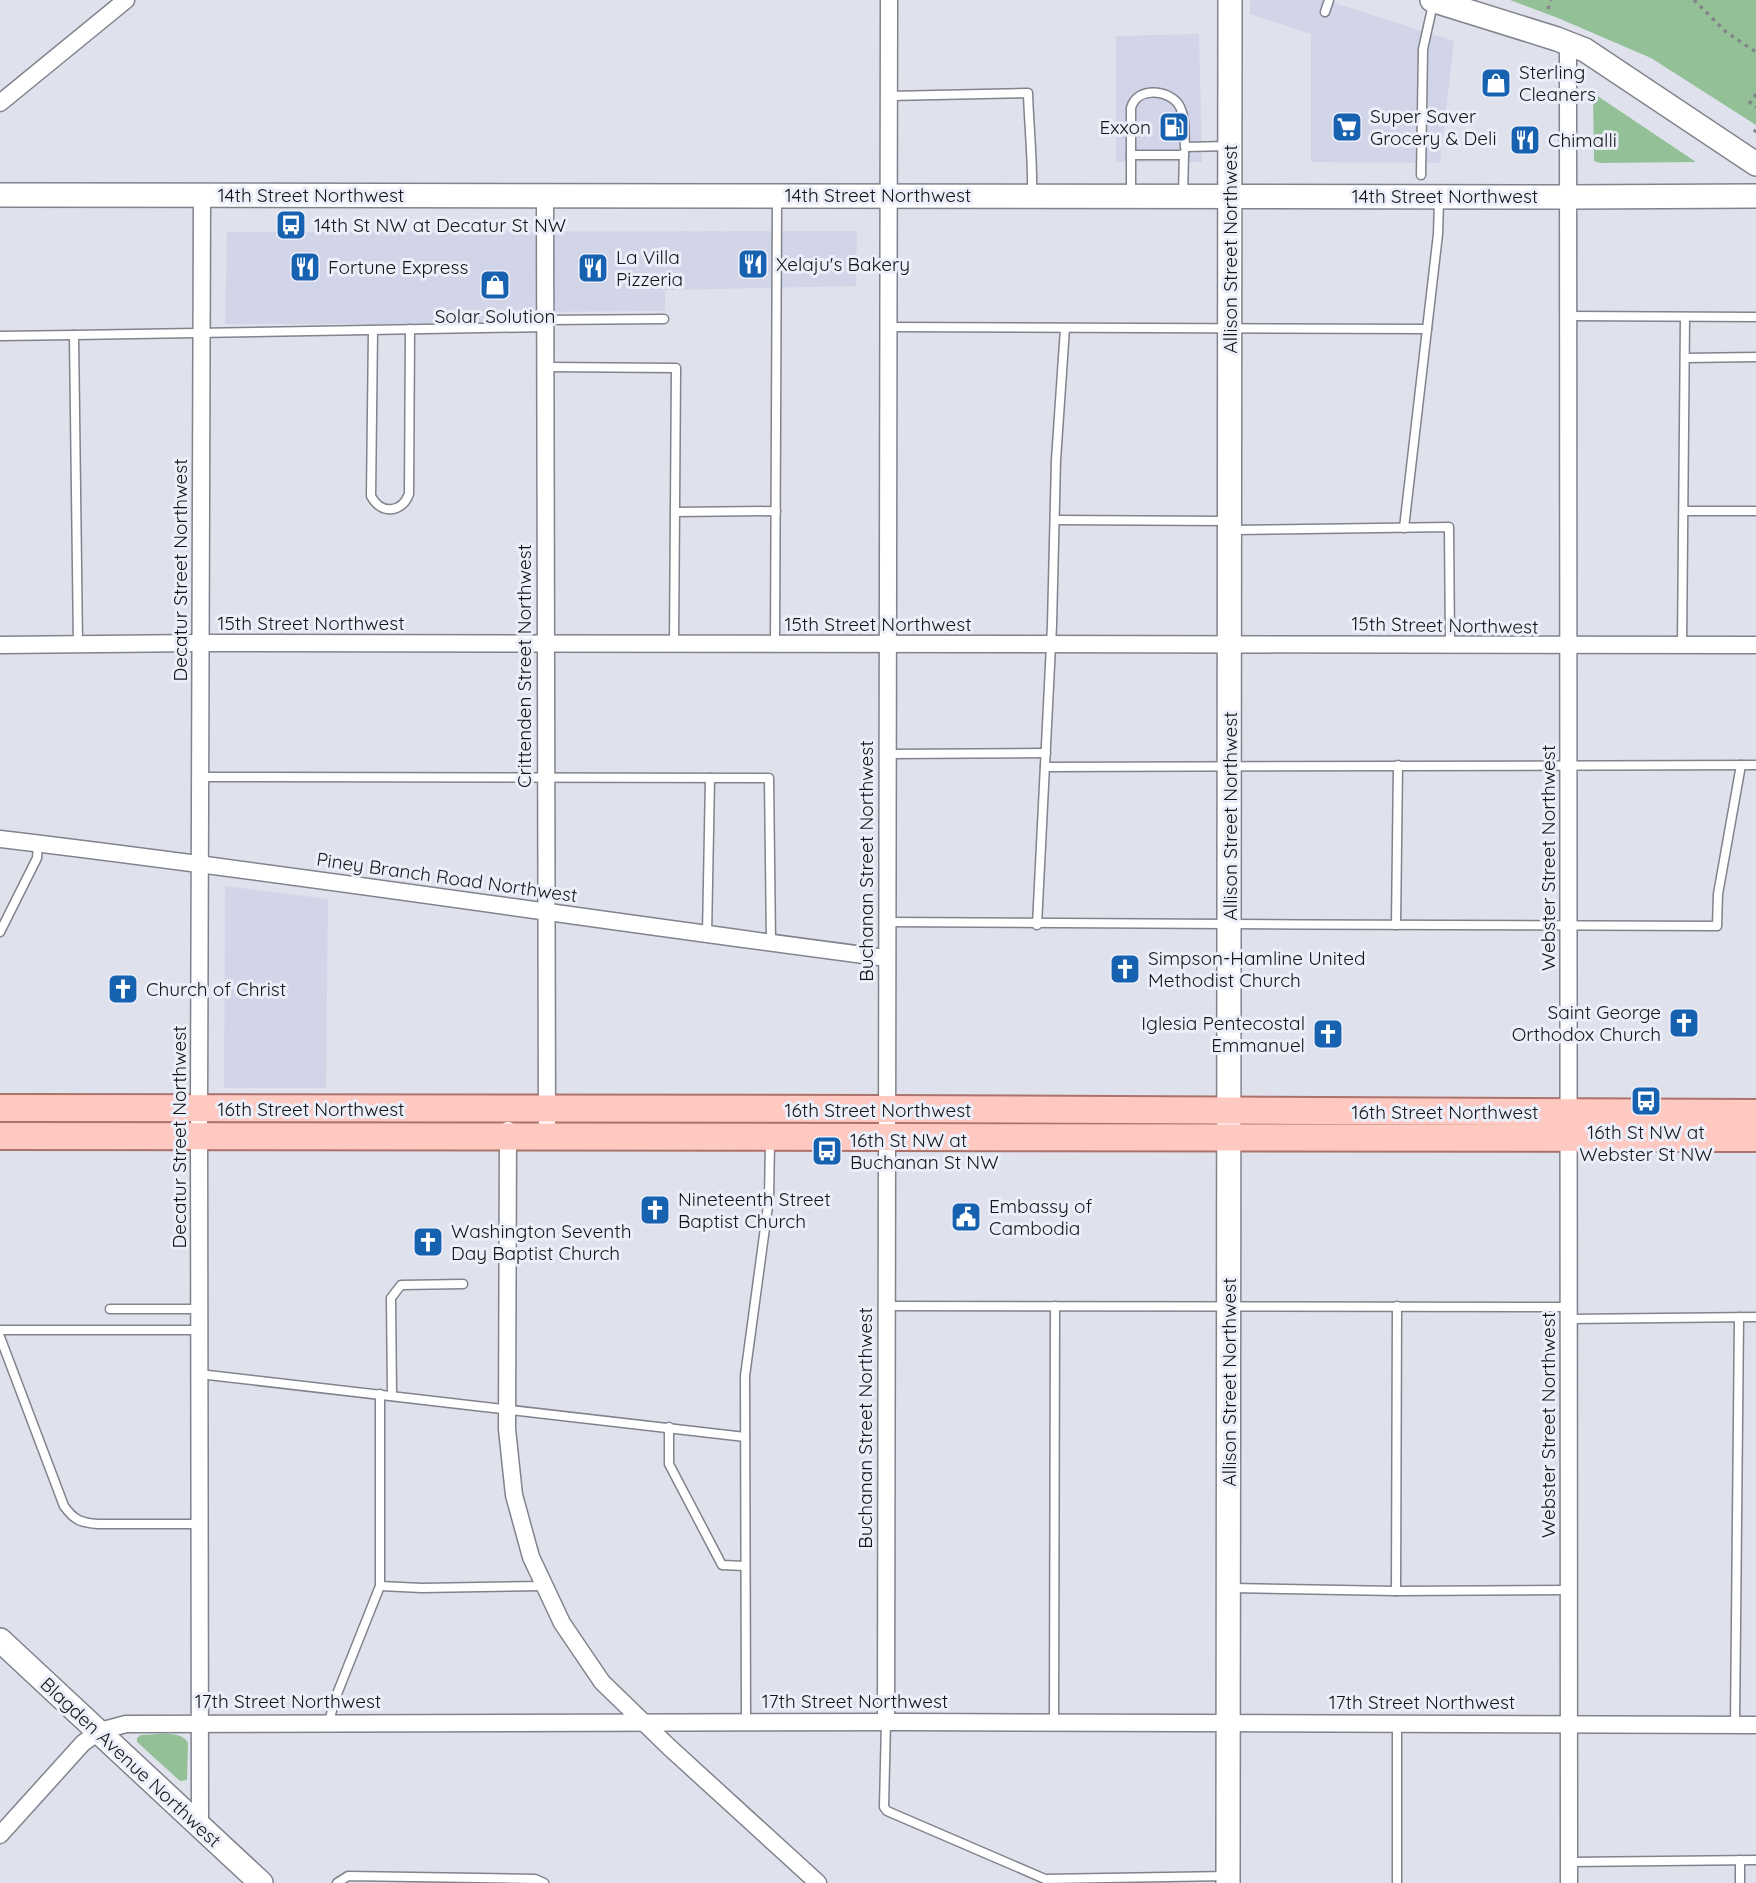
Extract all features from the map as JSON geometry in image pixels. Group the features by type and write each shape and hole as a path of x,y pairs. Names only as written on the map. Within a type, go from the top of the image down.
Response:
{"main road":[{"name":"16th Street Northwest","path":"0,1108 1230,1110 1756,1138"},
{"name":"16th Street Northwest","path":"0,1136 1230,1138 1569,1126 1756,1113"}],"street":[{"path":"0,103 126,0"},
{"name":"Buchanan Street Northwest","path":"886,1722 889,0"},
{"name":"Allison Street Northwest","path":"1228,1880 1230,0"},
{"path":"1433,0 1569,43 1604,60 1756,163"},
{"name":"Webster Street Northwest","path":"1569,43 1569,1883"},
{"name":"14th Street Northwest","path":"0,195 1756,195"},
{"name":"Decatur Street Northwest","path":"200,1827 202,195"},
{"name":"Crittenden Street Northwest","path":"545,195 547,1137"},
{"name":"15th Street Northwest","path":"0,645 1756,645"},
{"name":"Piney Branch Road Northwest","path":"0,839 201,863 545,913 887,958"},
{"path":"508,1109 506,1408 509,1454 514,1495 526,1543 543,1586 569,1636 602,1682 818,1883"},
{"name":"Blagden Avenue Northwest","path":"0,1640 261,1883"},
{"name":"17th Street Northwest","path":"0,1835 83,1743 100,1731 125,1724 1054,1722 1756,1725"}],"lane":[{"path":"1325,12 1329,0"},
{"path":"1421,175 1423,48 1433,0"},
{"path":"888,96 1028,93 1029,142 1033,164 1032,195"},
{"path":"1131,195 1133,99 1142,94 1164,94 1174,99 1180,107 1184,121 1183,195"},
{"path":"1131,155 1230,146"},
{"path":"775,644 777,195"},
{"path":"1404,528 1438,234 1439,195"},
{"path":"1569,316 1756,317"},
{"path":"1682,646 1685,317"},
{"path":"0,336 410,330 664,319"},
{"path":"888,327 1427,329"},
{"path":"1037,925 1065,328"},
{"path":"373,330 371,496 375,504 382,509 392,510 401,508 409,494 410,330"},
{"path":"75,335 78,645"},
{"path":"1685,358 1756,357"},
{"path":"545,367 676,368 674,644"},
{"path":"676,512 776,511"},
{"path":"1684,511 1756,511"},
{"path":"1055,520 1230,526 1449,527 1450,645"},
{"path":"887,754 1045,753"},
{"path":"1396,925 1398,765"},
{"path":"887,922 1037,925 1230,923 1717,926 1718,894 1741,765"},
{"path":"1045,767 1756,765"},
{"path":"201,778 769,778 771,943"},
{"path":"707,934 710,778"},
{"path":"0,932 37,858 38,844"},
{"path":"746,1722 746,1377 769,1198 770,1136"},
{"path":"391,1395 391,1298 401,1285 463,1284"},
{"path":"887,1306 1397,1307 1756,1317"},
{"path":"1054,1722 1055,1306"},
{"path":"1396,1591 1397,1307"},
{"path":"110,1309 200,1309"},
{"path":"1734,1725 1739,1317"},
{"path":"0,1330 200,1330"},
{"path":"0,1337 64,1506 73,1518 85,1524 200,1524"},
{"path":"200,1374 745,1437"},
{"path":"329,1722 335,1699 380,1586 380,1394"},
{"path":"669,1427 669,1464 722,1565 744,1566"},
{"path":"380,1586 543,1586"},
{"path":"1228,1588 1569,1590"},
{"path":"886,1722 883,1774 884,1807 887,1811 1046,1881 1228,1880"},
{"path":"1397,1723 1397,1883"},
{"path":"1740,1860 1740,1883"},
{"path":"1569,1862 1756,1860"},
{"path":"337,1883 348,1876 536,1880 544,1883"}],"path":[{"path":"1548,9 1551,0"},
{"path":"1694,0 1726,33 1756,52"},
{"path":"1756,94 1750,103 1756,107"}],"shaded area":[{"path":"1250,0 1325,0 1454,41 1440,163 1311,162 1311,34 1250,14"},
{"path":"1199,34 1202,162 1116,162 1116,36"},
{"path":"857,231 856,286 665,290 665,311 510,312 509,324 225,324 227,232"},
{"path":"225,886 328,899 326,1088 224,1088"}],"green space":[{"path":"1510,0 1756,0 1756,125 1651,58"},
{"path":"1593,93 1696,162 1594,161"},
{"path":"174,1734 185,1739 188,1743 187,1780 180,1781 137,1742 141,1735"}],"place":[{"name":"Sterling Cleaners","path":"1496,83"},
{"name":"Exxon","path":"1174,127"},
{"name":"Super Saver Grocery & Deli","path":"1347,127"},
{"name":"Chimalli","path":"1525,140"},
{"name":"14th St NW at Decatur St NW","path":"291,225"},
{"name":"Xelaju's Bakery","path":"753,264"},
{"name":"Fortune Express","path":"305,267"},
{"name":"La Villa Pizzeria","path":"593,268"},
{"name":"Solar Solution","path":"495,285"},
{"name":"Simpson-Hamline United Methodist Church","path":"1125,969"},
{"name":"Church of Christ","path":"123,989"},
{"name":"Saint George Orthodox Church","path":"1684,1023"},
{"name":"Iglesia Pentecostal Emmanuel","path":"1328,1034"},
{"name":"16th St NW at Webster St NW","path":"1646,1101"},
{"name":"16th St NW at Buchanan St NW","path":"827,1151"},
{"name":"Nineteenth Street Baptist Church","path":"655,1210"},
{"name":"Embassy of Cambodia","path":"966,1217"},
{"name":"Washington Seventh Day Baptist Church","path":"428,1242"}]}
